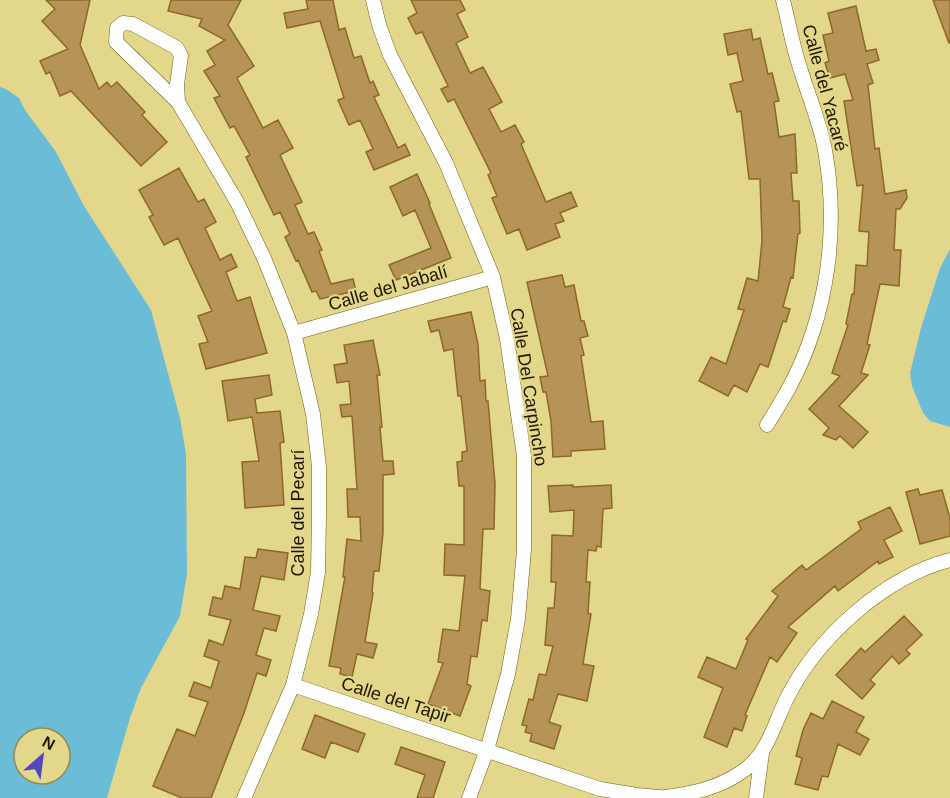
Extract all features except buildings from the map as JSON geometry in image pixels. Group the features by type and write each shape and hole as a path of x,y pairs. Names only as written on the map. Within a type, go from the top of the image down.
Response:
{"street":[{"name":"Calle Del Carpincho","path":"373,0 390,55 446,163 493,277 507,339 524,456 524,550 518,619 507,674 487,750 469,798"},
{"name":"Calle del Yacaré","path":"767,425 791,385 807,346 821,301 828,265 831,225 830,188 824,149 783,0"},
{"name":"Calle del Pecarí","path":"178,102 177,84 181,56 177,48 133,24 123,23 117,28 116,42 178,102 237,202 264,258 294,333 313,414 319,467 318,572 311,614 293,685 244,798"},
{"name":"Calle del Jabalí","path":"294,333 493,277"},
{"path":"756,798 762,752 787,698 806,665 829,638 857,612 885,591 915,574 950,560"},
{"name":"Calle del Tapir","path":"293,685 600,789 637,795 668,797 694,793 734,777 748,767 762,752"}],"water":[{"path":"0,87 19,98 25,110 56,152 84,206 151,310 180,418 186,454 187,574 180,616 141,688 107,798 0,798"},
{"path":"950,249 950,427 930,421 923,413 912,386 910,373 940,268"}]}
